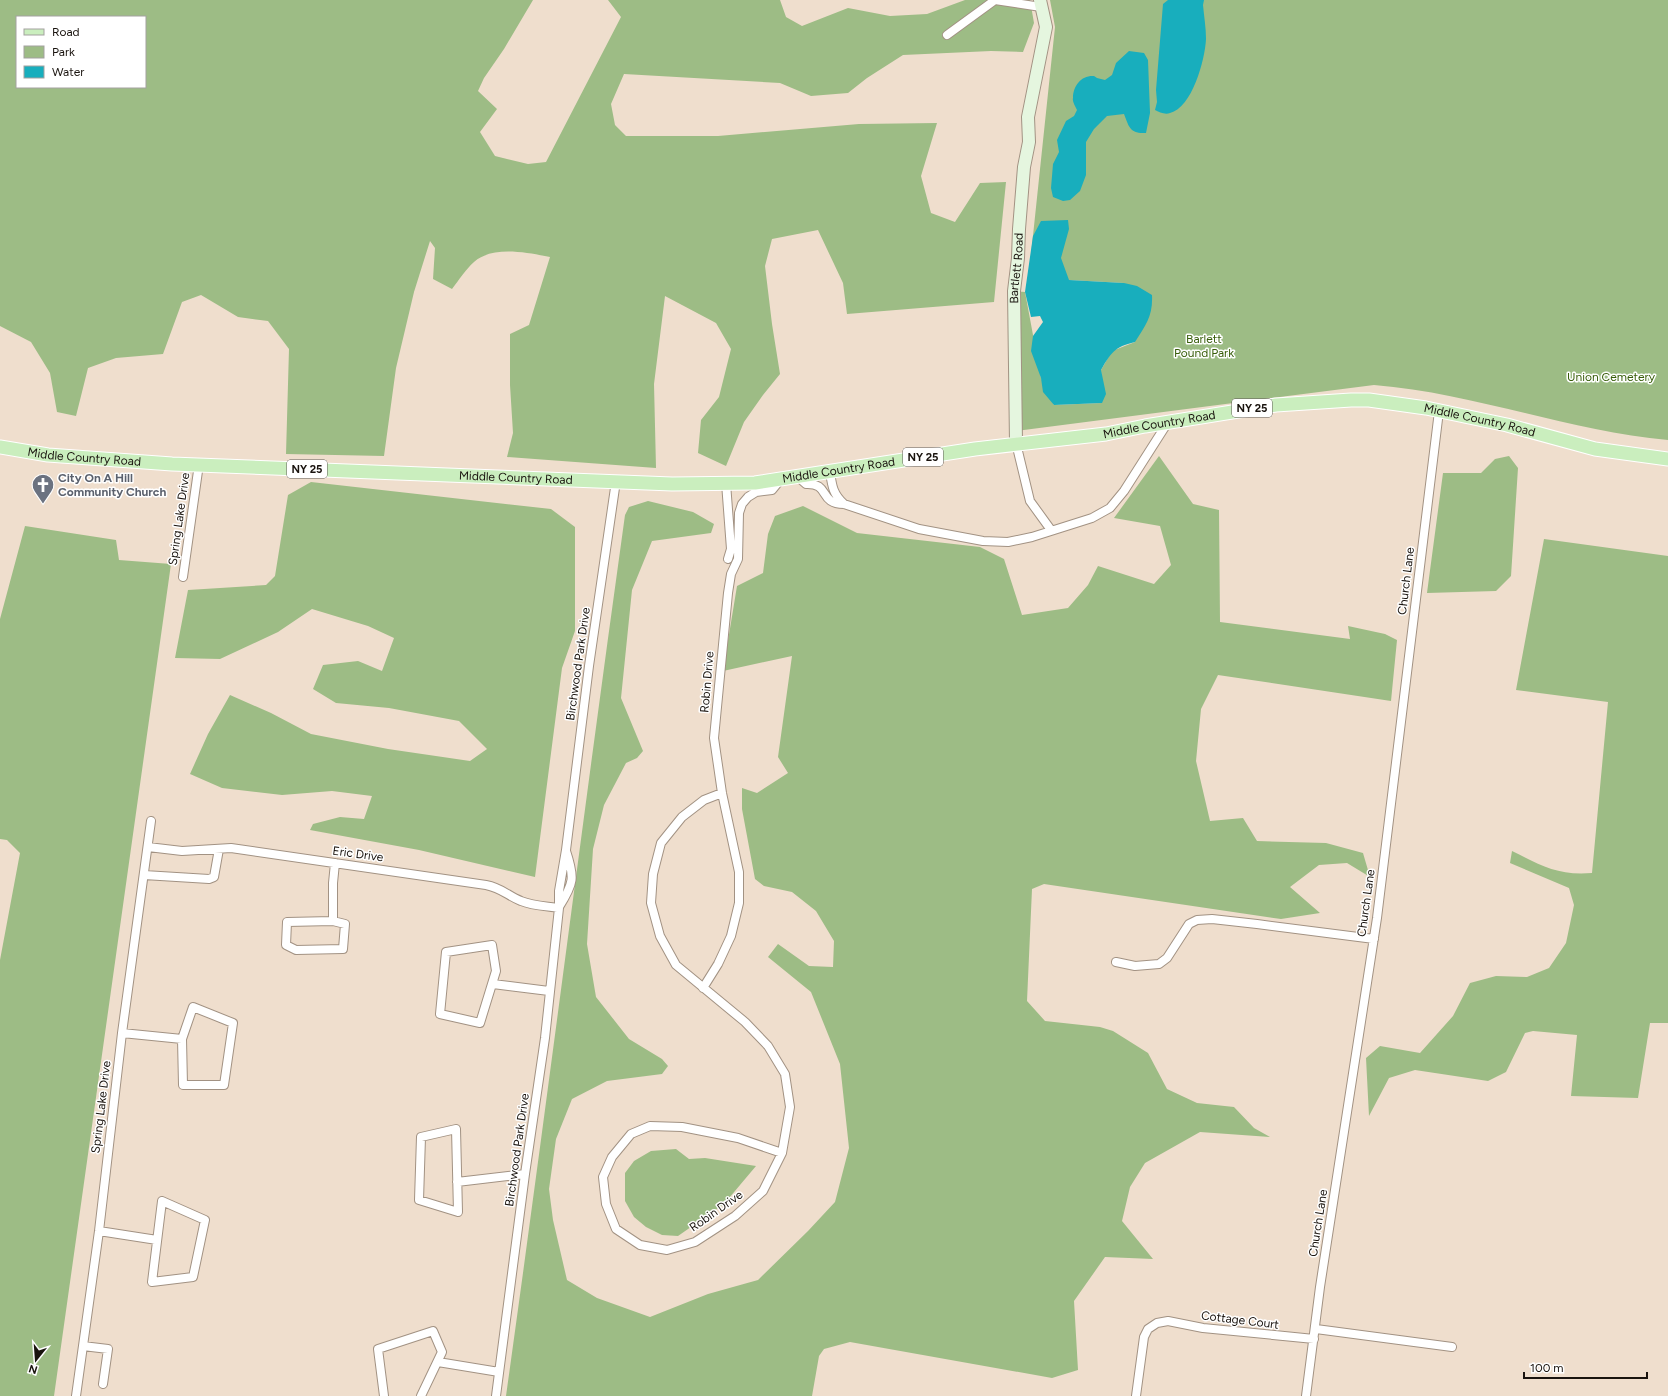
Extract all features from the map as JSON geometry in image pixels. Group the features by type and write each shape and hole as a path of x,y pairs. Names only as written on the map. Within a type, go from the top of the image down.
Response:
{"main road":[{"name":"Middle Country Road","path":"0,447 48,455 172,464 672,484 755,483 1016,443 1084,437 1276,405 1328,401 1369,400 1439,411 1507,425 1595,450 1668,459"}],"street":[{"path":"947,35 995,0 1041,3"},
{"name":"Bartlett Road","path":"1041,3 1046,27 1028,116 1029,142 1024,167 1018,258 1014,291 1016,443 1030,500 1051,530"},
{"name":"Church Lane","path":"1306,1396 1316,1329 1320,1287 1374,939 1439,411"},
{"path":"798,477 806,484 815,484 821,487 826,499 832,502 844,504 920,529 983,541 1008,542 1032,537 1092,518 1110,508 1124,491 1168,422"},
{"name":"Spring Lake Drive","path":"183,577 198,464"},
{"path":"830,472 832,488 836,497 844,504"},
{"name":"Robin Drive","path":"731,574 738,560 739,513 742,504 748,497 756,492 772,490 781,479"},
{"name":"Birchwood Park Drive","path":"496,1396 525,1174 545,1038 559,908 555,893 555,882 558,869 566,850 589,666 616,481"},
{"name":"Robin Drive","path":"703,988 718,964 730,936 739,903 739,872 722,792 714,738 731,574 726,549 726,536 729,524 726,483"},
{"name":"Robin Drive","path":"722,792 704,800 682,817 661,844 653,874 651,903 660,936 676,965 745,1022 768,1046 785,1074 790,1106 782,1152 763,1191 735,1216 695,1242 667,1250 640,1245 616,1229 606,1204 604,1177 612,1157 630,1134 650,1126 682,1127 738,1138 782,1152"},
{"name":"Spring Lake Drive","path":"76,1396 99,1231 122,1034 151,821"},
{"name":"Eric Drive","path":"148,847 182,851 231,848 335,863 493,887 520,901 559,908"},
{"path":"144,875 209,879 214,877 219,849"},
{"name":"Birchwood Park Drive","path":"559,908 570,890 573,870 566,850"},
{"path":"333,921 333,883 335,863"},
{"path":"1116,962 1135,966 1159,964 1166,958 1189,924 1197,920 1212,919 1374,939"},
{"path":"333,921 345,924 343,949 296,950 286,945 287,922 333,921"},
{"path":"492,945 496,971 493,984 480,1023 440,1014 446,952 492,945"},
{"path":"493,984 549,991"},
{"path":"193,1007 233,1023 224,1085 183,1085 182,1039 193,1007"},
{"path":"122,1034 182,1039"},
{"path":"456,1129 457,1182 458,1212 419,1200 421,1137 456,1129"},
{"path":"457,1182 525,1174"},
{"path":"162,1201 205,1220 193,1277 152,1282 157,1240 162,1201"},
{"path":"99,1231 157,1240"},
{"name":"Cottage Court","path":"1136,1396 1144,1337 1148,1329 1157,1323 1168,1321 1203,1328 1314,1339"},
{"path":"1316,1329 1452,1346"},
{"path":"384,1396 378,1348 433,1331 442,1352 421,1396"},
{"path":"83,1346 108,1349 103,1384"},
{"path":"438,1362 499,1372"}],"green space":[{"path":"0,0 533,0 504,49 484,78 478,91 497,109 480,132 495,156 528,164 546,162 621,17 608,0 780,0 786,17 802,26 848,8 890,16 927,14 965,0 1030,0 1034,23 1023,52 991,51 903,55 867,78 848,93 811,96 780,83 624,74 611,104 615,125 626,136 718,136 859,124 937,123 921,176 931,213 955,222 980,183 1006,182 994,302 847,314 843,283 818,230 772,239 765,266 780,374 744,422 726,466 698,453 701,420 719,397 731,349 716,323 665,296 654,384 656,468 507,457 513,433 510,385 510,334 529,325 550,257 521,252 491,253 474,262 465,271 452,289 433,279 435,248 430,241 414,292 396,368 384,456 286,454 289,349 268,321 238,317 201,295 182,302 163,354 116,358 88,368 76,416 57,412 50,373 31,342 0,326"},
{"path":"1050,0 1668,0 1668,440 1594,429 1411,389 1374,385 1016,431 1014,291 1025,292 1041,378 1054,405 1102,403 1101,370 1112,351 1135,342 1124,283 1069,280 1028,283 1055,27"},
{"path":"1159,456 1193,504 1219,510 1220,622 1350,639 1348,626 1385,634 1397,640 1391,701 1218,675 1201,709 1196,761 1210,821 1243,818 1257,841 1326,843 1363,853 1370,877 1347,863 1319,865 1290,887 1320,913 1281,919 1044,884 1032,889 1027,1001 1045,1021 1100,1027 1113,1031 1148,1053 1167,1089 1197,1103 1234,1107 1254,1128 1270,1137 1200,1132 1145,1163 1130,1187 1122,1221 1153,1259 1105,1257 1074,1301 1078,1370 1052,1378 850,1342 824,1349 819,1356 812,1396 506,1396 625,515 629,507 648,501 693,512 714,524 711,533 652,541 632,590 621,698 643,751 637,758 626,763 604,805 593,849 587,944 596,997 629,1039 662,1059 668,1066 662,1074 607,1081 572,1099 556,1139 549,1189 553,1220 567,1280 597,1298 650,1317 708,1294 758,1280 835,1202 849,1148 840,1064 811,992 768,957 778,944 809,966 833,967 834,941 816,911 792,892 764,886 755,879 742,809 742,788 757,793 788,773 778,757 792,656 723,671 737,586 763,573 768,534 775,516 803,506 857,533 980,547 1004,559 1022,615 1068,608 1088,585 1098,566 1154,584 1171,565 1160,526 1114,518"},
{"path":"1509,456 1518,468 1511,576 1496,591 1427,593 1443,473 1481,473 1495,459"},
{"path":"311,482 551,509 575,527 575,631 562,668 535,877 419,850 310,830 313,824 340,817 364,819 372,796 332,791 282,795 222,788 190,774 208,734 230,695 271,713 311,734 388,749 470,761 487,749 459,721 389,708 336,703 313,689 323,665 358,661 382,671 394,638 368,626 312,609 278,632 220,659 175,658 188,590 266,585 275,576 288,495"},
{"path":"25,526 116,540 119,560 171,564 54,1396 0,1396 0,960 20,853 7,840 0,839 0,619"},
{"path":"1544,539 1668,556 1668,1023 1650,1023 1638,1098 1571,1096 1577,1035 1533,1031 1525,1033 1506,1072 1488,1081 1415,1070 1389,1078 1369,1116 1366,1058 1380,1046 1420,1053 1453,1016 1470,983 1496,976 1527,977 1549,968 1566,943 1574,905 1569,888 1510,863 1512,851 1541,865 1559,871 1569,873 1592,873 1608,702 1516,690"},
{"path":"676,1149 689,1159 705,1158 756,1166 724,1204 678,1236 662,1235 646,1227 634,1217 625,1201 625,1173 634,1161 651,1151"}],"water":[{"path":"1168,0 1204,0 1203,5 1206,39 1200,70 1191,93 1178,109 1166,114 1155,110 1157,102 1156,90 1163,4"},
{"path":"1129,51 1144,53 1148,60 1150,113 1146,133 1133,131 1127,123 1124,114 1107,116 1094,129 1086,142 1086,175 1080,191 1070,200 1063,201 1053,197 1051,188 1053,164 1059,152 1057,140 1066,121 1074,116 1077,110 1073,99 1073,93 1076,85 1082,79 1090,76 1105,80 1112,75 1116,63"},
{"path":"1068,220 1069,229 1061,258 1069,280 1124,283 1137,286 1152,295 1150,315 1135,342 1122,346 1114,352 1101,370 1106,394 1102,403 1054,405 1043,392 1041,378 1031,351 1033,336 1043,322 1040,316 1031,317 1025,292 1033,236 1041,221"}],"place":[{"name":"City On A Hill Community Church","path":"43,504"}],"park label":[{"name":"Barlett Pound Park","path":"1204,346"},
{"name":"Union Cemetery","path":"1611,377"}]}
